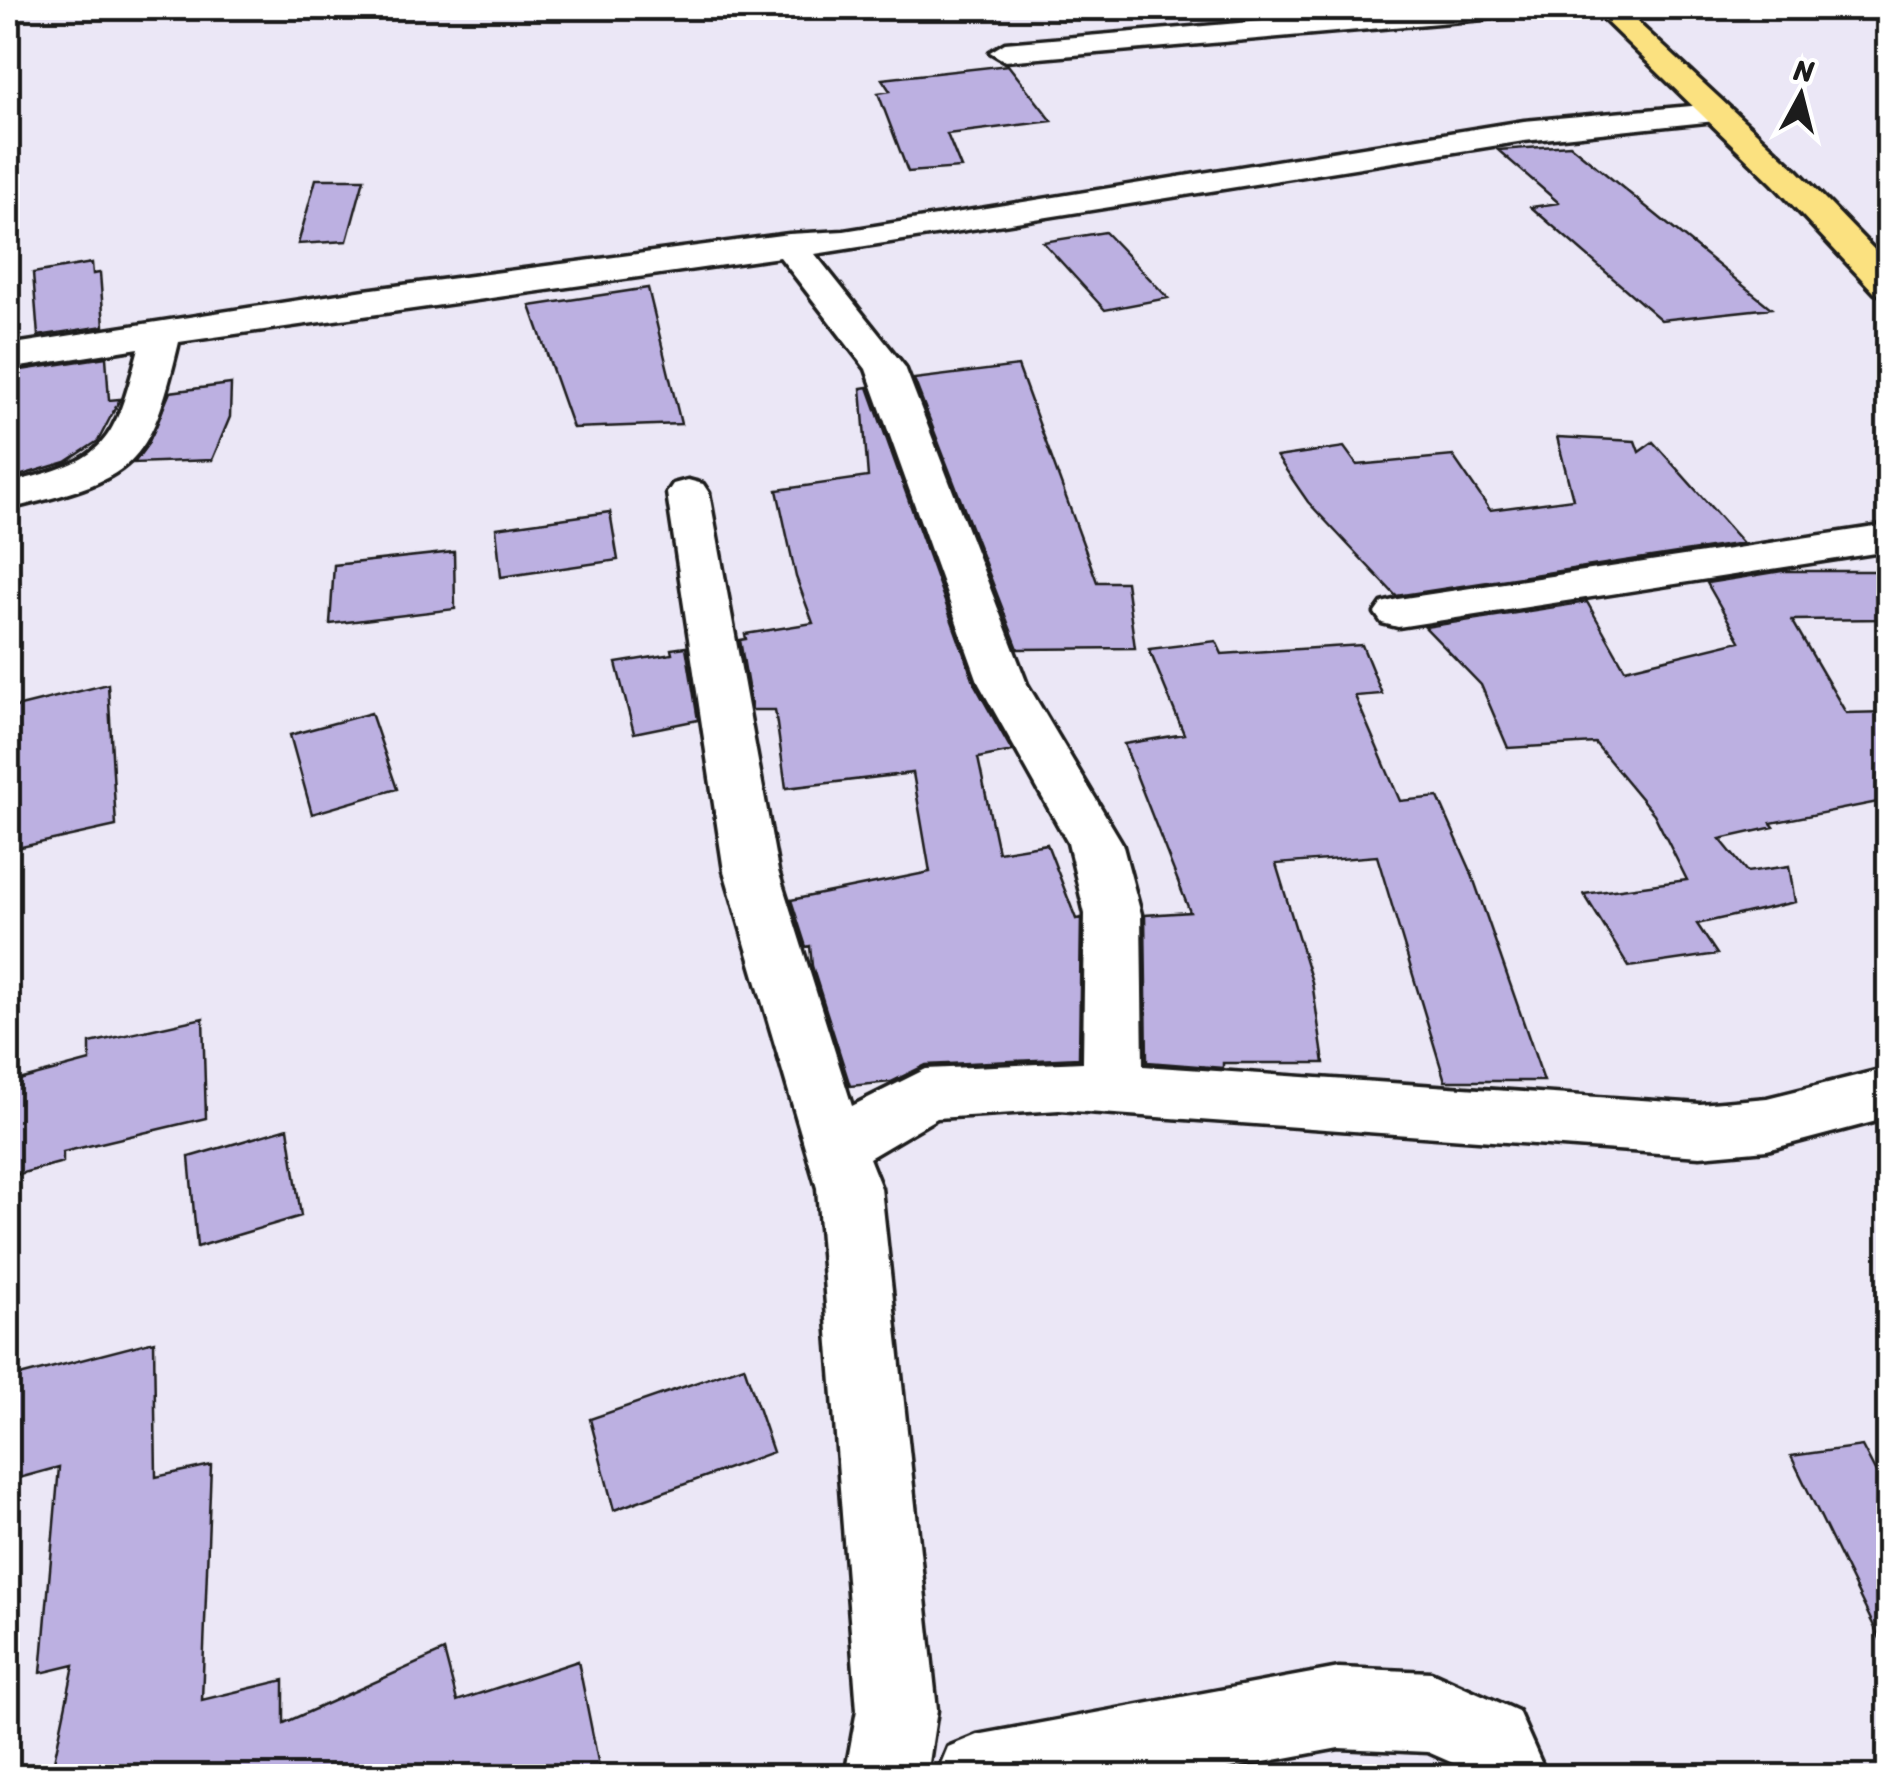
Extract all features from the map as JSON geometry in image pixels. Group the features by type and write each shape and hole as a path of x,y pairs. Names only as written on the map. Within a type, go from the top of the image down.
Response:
{"main road":[{"path":"1606,8 1785,177 1888,286"}],"street":[{"path":"1005,52 1506,8"},
{"path":"8,357 366,301 790,245 844,242 1524,131 1714,113"},
{"path":"790,245 885,367 1003,684 1095,843 1114,914 1113,1088"},
{"path":"8,496 67,483 120,456 136,433 162,333"},
{"path":"688,493 751,870 849,1188 897,1710 886,1776"},
{"path":"1398,613 1888,538"},
{"path":"834,1148 926,1094 1059,1085 1700,1130 1767,1124 1888,1093"},
{"path":"977,1776 1340,1708 1431,1712 1490,1740 1506,1776"}],"building":[{"path":"1008,65 1052,121 947,134 961,168 908,172 878,93 890,91 882,79"},
{"path":"1570,145 1771,308 1661,320 1531,207 1559,203 1498,150"},
{"path":"316,179 364,179 347,241 298,244"},
{"path":"1105,232 1168,298 1105,310 1043,242"},
{"path":"92,263 93,274 100,273 104,326 38,336 33,273"},
{"path":"648,288 681,424 573,428 530,306"},
{"path":"106,357 109,400 120,399 98,441 66,462 12,478 19,441 8,443 8,372"},
{"path":"1018,366 1097,582 1126,582 1135,648 1018,649 914,379"},
{"path":"231,384 230,417 212,460 134,463 148,444 170,392"},
{"path":"868,387 975,685 1012,751 978,758 998,852 1047,844 1076,919 1081,918 1079,1058 926,1065 891,1082 850,1086 812,966 810,946 806,947 791,900 930,872 913,773 786,788 775,710 752,710 740,640 746,639 745,634 813,623 796,577 777,490 868,477 861,388"},
{"path":"1557,437 1635,441 1639,452 1653,442 1743,543 1396,596 1308,502 1277,457 1344,447 1357,465 1453,456 1490,510 1573,499"},
{"path":"610,512 618,560 501,577 496,528"},
{"path":"454,552 455,609 330,624 334,565"},
{"path":"1782,571 1888,571 1888,619 1792,620 1846,713 1888,712 1888,800 1771,823 1774,827 1720,839 1747,872 1789,866 1795,902 1697,924 1717,954 1629,967 1584,894 1687,880 1654,814 1595,743 1508,748 1481,685 1425,627 1587,602 1625,669 1740,641 1707,583"},
{"path":"1216,641 1222,654 1362,645 1382,694 1355,696 1400,801 1438,797 1470,869 1544,1081 1445,1081 1377,856 1276,864 1312,982 1324,1063 1223,1063 1223,1068 1147,1062 1145,915 1190,912 1124,744 1184,734 1149,649"},
{"path":"686,647 698,720 634,733 616,663 672,654 671,649"},
{"path":"108,684 116,826 8,850 8,709"},
{"path":"371,713 397,789 312,814 290,735"},
{"path":"203,1018 206,1118 63,1152 63,1162 8,1177 8,1083 90,1061 90,1043"},
{"path":"288,1128 301,1216 197,1247 189,1157"},
{"path":"154,1341 156,1477 211,1465 202,1700 284,1680 284,1723 444,1651 457,1701 578,1661 601,1776 51,1776 74,1665 41,1673 59,1467 8,1481 8,1379"},
{"path":"744,1366 773,1452 614,1510 590,1419"},
{"path":"1862,1446 1888,1496 1888,1655 1791,1456"}]}
